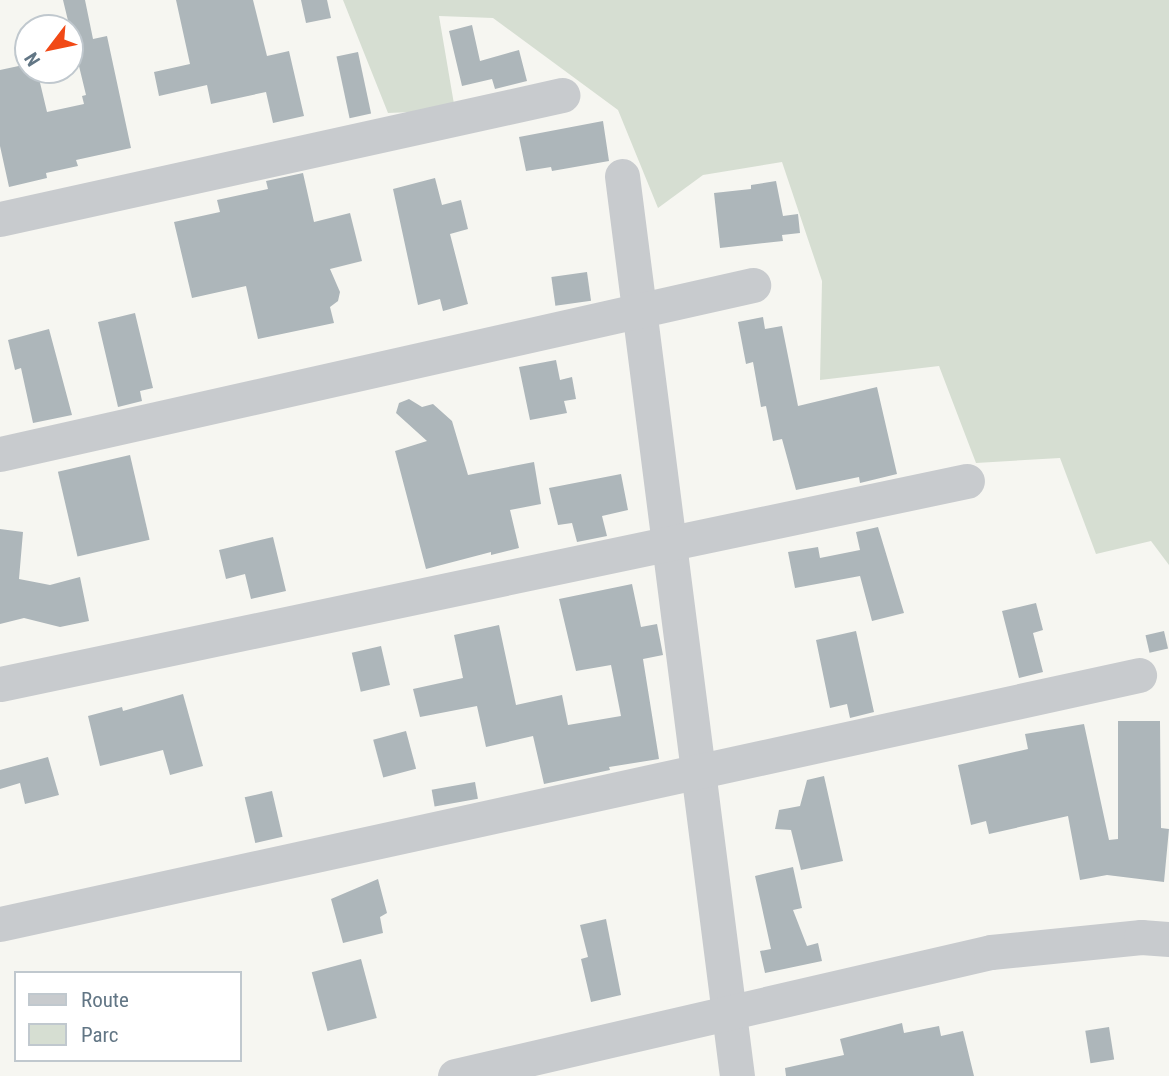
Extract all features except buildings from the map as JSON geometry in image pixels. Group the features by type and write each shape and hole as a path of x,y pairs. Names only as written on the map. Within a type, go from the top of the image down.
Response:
{"street":[{"path":"0,219 562,95"},
{"path":"622,176 637,310 737,1076"},
{"path":"0,454 753,285"},
{"path":"0,684 967,481"},
{"path":"0,924 1139,675"},
{"path":"454,1076 729,1015 990,952 1141,937 1169,939"}],"green space":[{"path":"343,0 1169,0 1169,565 1151,541 1096,554 1060,458 976,463 939,366 820,380 822,281 782,162 703,175 658,208 618,110 493,18 439,16 455,110 388,113"}]}
